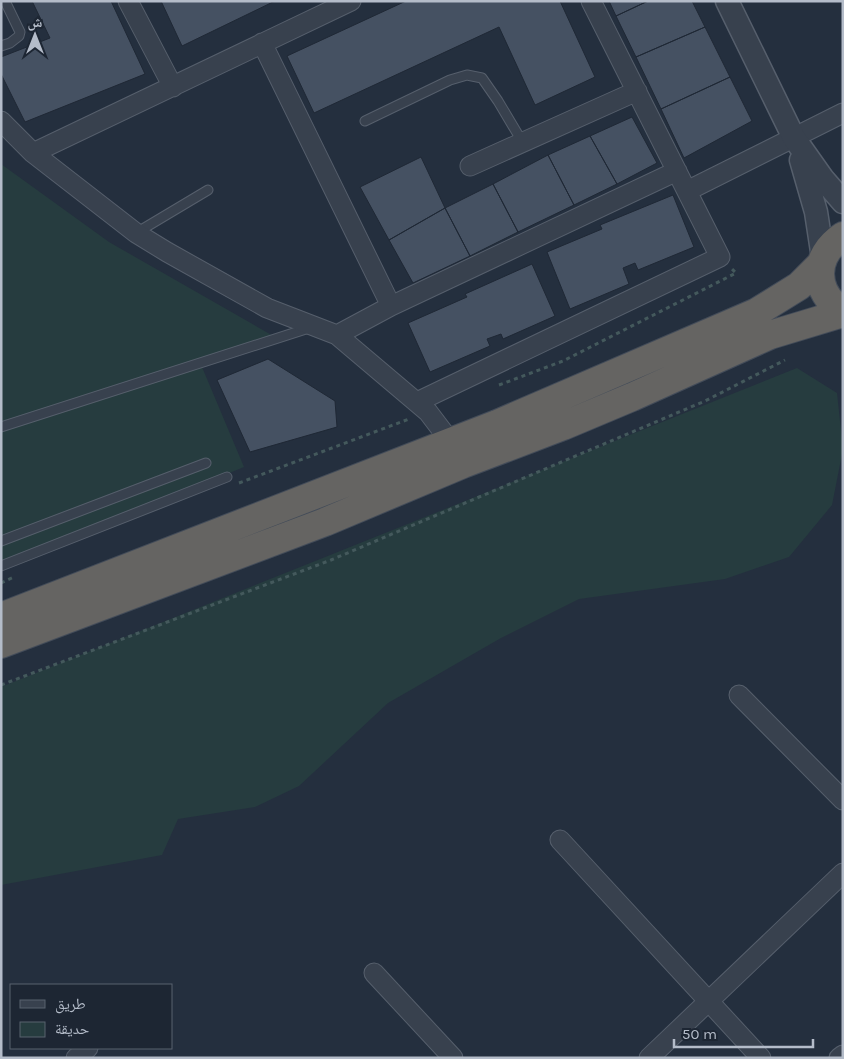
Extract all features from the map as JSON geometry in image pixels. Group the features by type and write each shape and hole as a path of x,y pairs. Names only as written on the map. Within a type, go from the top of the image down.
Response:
{"highway":[{"path":"1,617 497,424 757,312 799,286 822,261 834,242 843,236"},
{"path":"822,261 820,278 823,291 830,302 843,312"},
{"path":"1,644 325,522 463,464 615,404 770,335 843,312"}],"street":[{"path":"128,1 173,87"},
{"path":"33,153 351,1"},
{"path":"422,407 720,257 591,1"},
{"path":"726,1 794,138 823,179 843,202"},
{"path":"262,43 391,306"},
{"path":"470,166 637,91"},
{"path":"687,191 843,113"},
{"path":"1,121 33,153 136,233 267,308 337,335 422,407 450,441 463,464"},
{"path":"794,138 816,212 822,261"},
{"path":"337,335 391,306 677,171"},
{"path":"739,695 843,800"},
{"path":"560,840 761,1058"},
{"path":"649,1058 843,873"},
{"path":"374,973 453,1058"},
{"path":"76,1058 87,1049"},
{"path":"839,1058 843,1055"}],"lane":[{"path":"1,46 10,44 19,36 20,32 5,1"},
{"path":"365,121 450,80 467,75 482,78 523,142"},
{"path":"136,233 208,190"},
{"path":"1,427 314,326"},
{"path":"1,541 206,463"},
{"path":"1,566 227,477"}],"path":[{"path":"491,388 563,361 736,273"},
{"path":"1,685 332,560 705,401 785,360"},
{"path":"234,485 422,407"},
{"path":"1,583 19,575"}],"green space":[{"path":"1,164 109,242 282,341 202,367 244,467 1,567"},
{"path":"797,368 837,393 843,449 832,505 789,557 725,579 579,599 501,638 388,703 299,786 255,807 178,819 162,855 1,885 1,687"}],"building":[{"path":"32,1 111,1 145,74 25,122 1,74 1,57 50,38"},
{"path":"161,1 275,1 182,46"},
{"path":"406,1 560,1 595,77 535,105 499,27 314,113 287,56"},
{"path":"609,1 648,1 616,16"},
{"path":"648,1 692,1 705,27 636,57 616,16"},
{"path":"705,27 730,77 661,109 636,57"},
{"path":"730,77 752,121 684,158 661,109"},
{"path":"632,117 657,163 617,184 590,136"},
{"path":"590,136 617,184 574,205 548,155"},
{"path":"548,155 574,205 518,232 493,184"},
{"path":"421,157 445,208 389,240 360,187"},
{"path":"493,184 518,232 470,256 445,208"},
{"path":"673,195 694,247 638,270 635,263 623,268 629,284 570,309 547,252 602,229 600,225"},
{"path":"445,208 470,256 413,283 389,240"},
{"path":"532,264 555,316 503,339 501,334 487,339 490,346 430,372 408,323 467,297 465,294"},
{"path":"268,359 335,401 337,427 250,452 217,380"}]}
